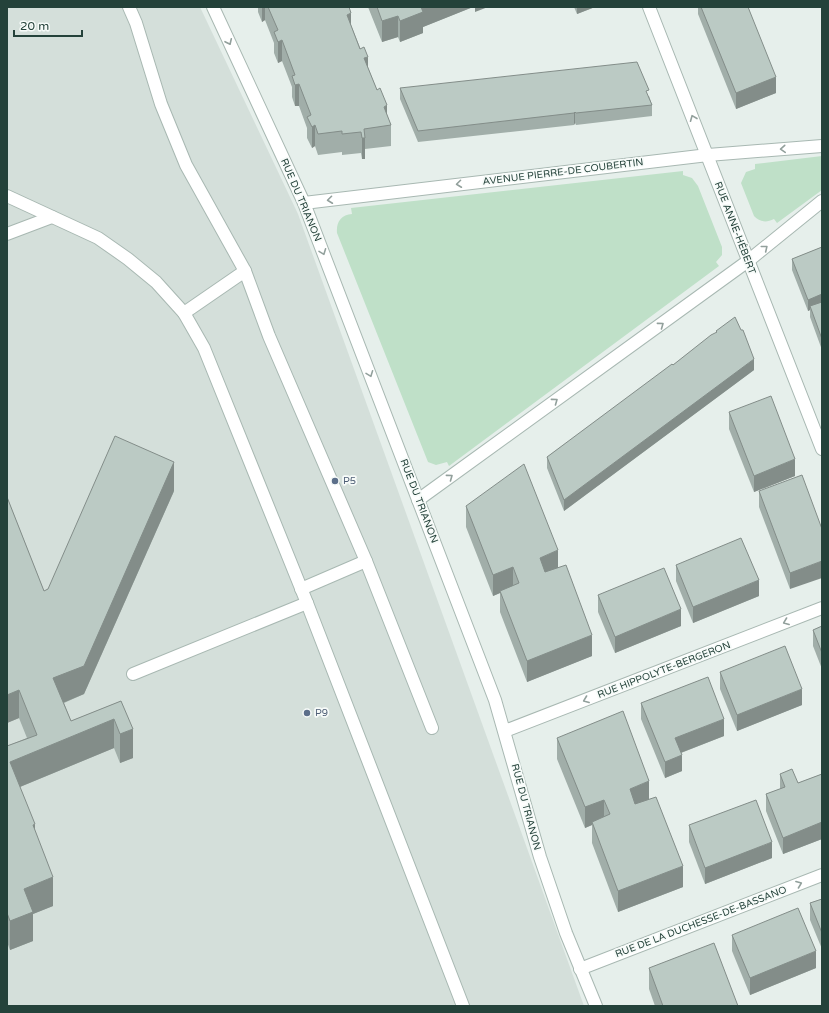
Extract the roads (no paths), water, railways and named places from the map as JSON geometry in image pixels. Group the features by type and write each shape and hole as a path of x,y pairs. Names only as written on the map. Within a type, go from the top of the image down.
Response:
{"street":[{"path":"129,7 136,23 161,104 186,165 245,271 270,336 366,561 432,728"},
{"name":"RUE DU TRIANON","path":"213,7 304,203 495,700 540,857 566,933 596,1006"},
{"name":"RUE ANNE-HÉBERT","path":"648,7 708,155 822,448"},
{"name":"AVENUE PIERRE-DE COUBERTIN","path":"304,203 708,155 822,146"},
{"path":"7,196 98,238 128,259 156,282 184,313 204,348 307,603 463,1006"},
{"path":"418,500 748,261 822,201"},
{"path":"7,234 52,217"},
{"path":"184,313 245,271"},
{"path":"301,588 366,561"},
{"path":"132,674 307,603"},
{"name":"RUE HIPPOLYTE-BERGERON","path":"505,731 822,608"},
{"name":"RUE DE LA DUCHESSE-DE-BASSANO","path":"580,968 822,875"}],"place":[{"name":"P5","path":"335,481"},
{"name":"P9","path":"307,713"}]}
